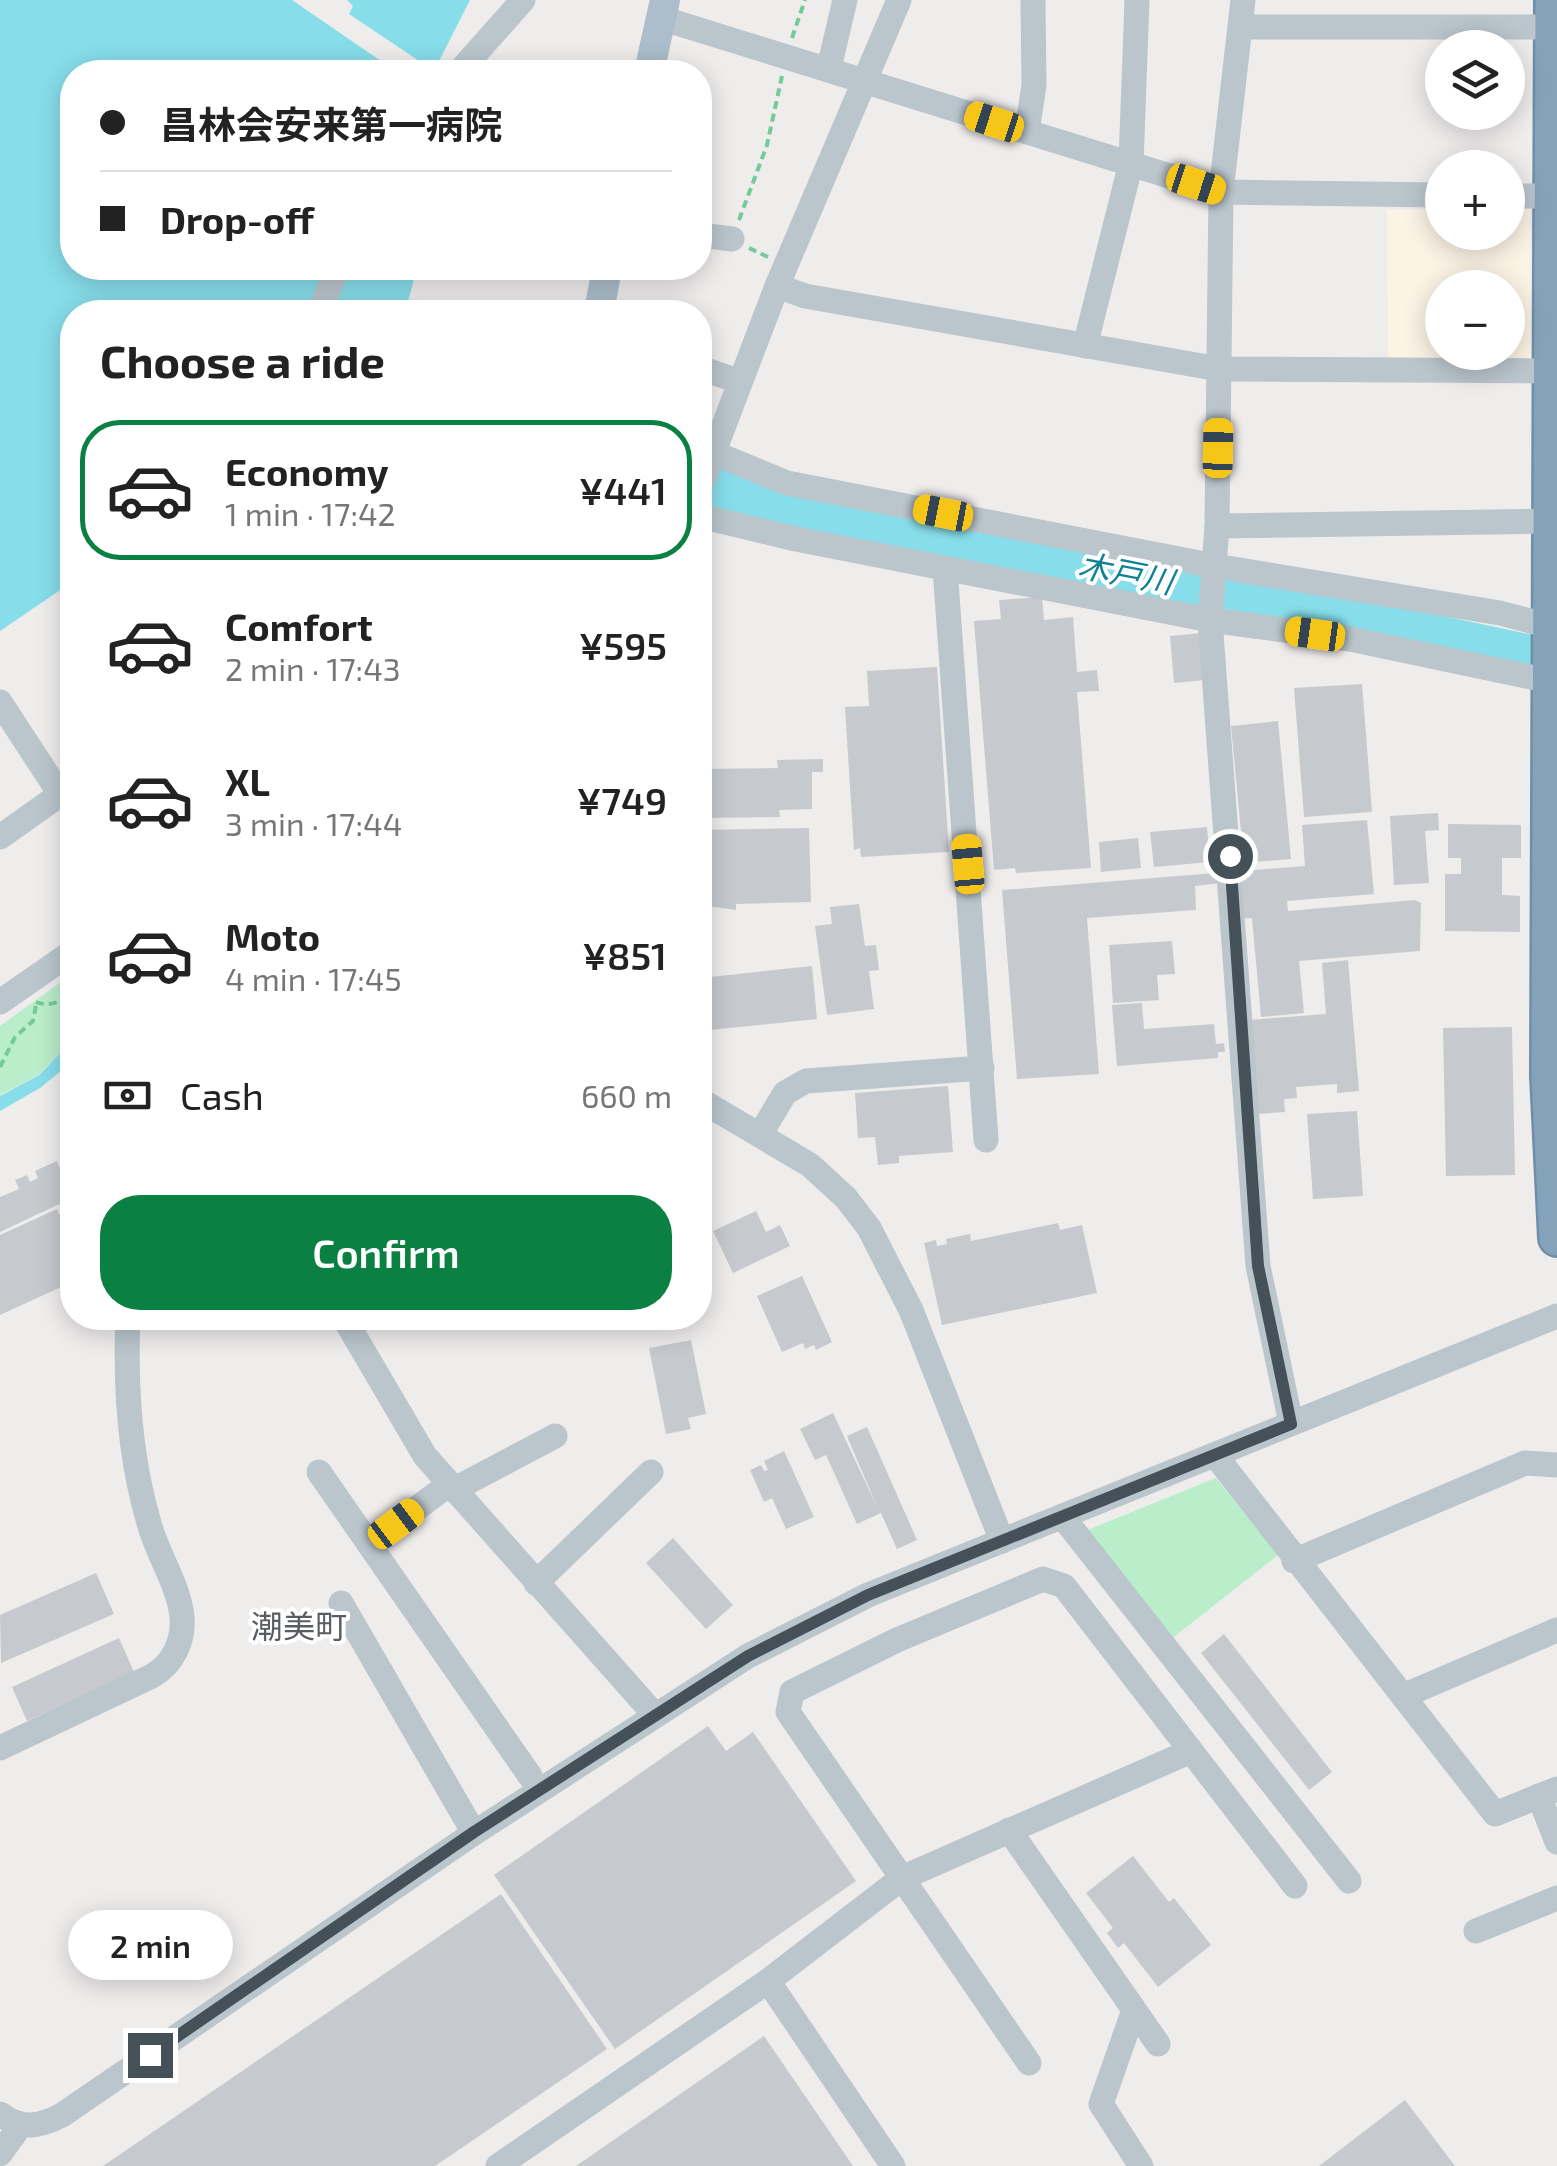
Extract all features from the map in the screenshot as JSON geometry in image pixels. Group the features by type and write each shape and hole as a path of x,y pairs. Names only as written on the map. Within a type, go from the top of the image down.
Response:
{"highway":[{"path":"1554,18 1554,522 1550,679 1554,891 1549,1076 1557,1238"}],"main road":[{"path":"652,60 663,9"}],"street":[{"path":"470,60 522,0"},
{"path":"829,68 845,0"},
{"path":"899,0 781,275 713,455 787,483 1215,568 1449,604 1553,629"},
{"path":"1027,132 1034,85 1033,0"},
{"path":"1084,346 1131,163 1137,0"},
{"path":"1243,0 1222,192 1211,617 1258,1266 1291,1424"},
{"path":"663,9 786,56 1222,192 1425,195"},
{"path":"1242,27 1554,18"},
{"path":"1525,196 1555,196"},
{"path":"712,237 732,240"},
{"path":"781,275 804,296 1219,369 1554,366"},
{"path":"712,372 738,381"},
{"path":"712,519 945,568 1350,639 1550,679"},
{"path":"1216,526 1554,522"},
{"path":"945,568 986,1140"},
{"path":"0,702 60,782"},
{"path":"0,836 60,794"},
{"path":"0,1002 60,960"},
{"path":"761,1133 784,1094 806,1081 982,1068"},
{"path":"712,1106 810,1165 846,1198 869,1228 911,1310 1002,1542"},
{"path":"0,2154 10,2119 45,2124 62,2115 474,1832 748,1656 868,1595 1557,1316"},
{"path":"0,1748 152,1676 167,1664 178,1644 182,1616 148,1520 132,1426 127,1330"},
{"path":"351,1330 425,1456 450,1488 654,1714"},
{"path":"370,1544 450,1488 555,1436"},
{"path":"1215,1454 1294,1561 1494,1814 1548,1792 1557,1842"},
{"path":"1294,1561 1525,1463 1557,1465"},
{"path":"319,1472 530,1776"},
{"path":"536,1583 652,1472"},
{"path":"1062,1516 1349,1881"},
{"path":"1030,2063 788,1712 792,1692 897,1640 1043,1579 1064,1586 1294,1886"},
{"path":"341,1603 474,1832"},
{"path":"1403,1696 1557,1630"},
{"path":"498,2166 768,1980 902,1878 1191,1751"},
{"path":"1009,1830 1158,2044"},
{"path":"1476,1931 1557,1898"},
{"path":"768,1980 893,2166"},
{"path":"1134,2010 1101,2104 1141,2166"}],"path":[{"path":"781,275 732,240 766,145 786,56 805,0"},
{"path":"0,1068 14,1037 32,1021 35,1000 60,1000"}],"shaded area":[{"path":"1425,209 1425,250 1525,250 1525,209 1530,209 1531,364 1525,364 1525,270 1425,270 1425,364 1388,364 1387,210"}],"green space":[{"path":"60,983 60,1053 38,1075 0,1095 0,1026"},
{"path":"1216,1478 1278,1555 1170,1640 1085,1531"}],"water":[{"path":"0,0 292,0 380,60 60,60 60,280 414,280 408,300 60,300 60,590 0,631"},
{"path":"347,0 470,0 440,60 418,60 349,14 353,6"},
{"name":"木戸川","path":"712,461 1557,640 1557,676 1372,632 1093,589 712,511"},
{"path":"60,1053 60,1072 0,1111 0,1096 39,1075"}],"building":[{"path":"1042,597 1044,620 1073,617 1077,672 1097,670 1099,691 1077,692 1091,868 1016,873 1015,868 994,870 974,621 1001,619 999,600"},
{"path":"1202,633 1206,680 1174,683 1170,636"},
{"path":"937,667 949,852 861,857 860,848 854,850 845,707 869,706 867,671"},
{"path":"1362,684 1372,812 1304,817 1294,688"},
{"path":"1278,721 1291,859 1244,863 1231,726"},
{"path":"823,759 823,772 812,772 812,809 779,810 780,817 712,818 712,769 778,768 777,760"},
{"path":"1438,813 1439,830 1425,831 1429,883 1394,885 1390,816"},
{"path":"1367,820 1374,894 1287,901 1288,911 1415,900 1421,903 1420,951 1299,961 1304,1013 1261,1017 1252,918 1240,919 1240,881 1195,886 1196,910 1087,918 1099,1074 1017,1079 1002,890 1305,866 1302,825"},
{"path":"1448,824 1521,825 1521,858 1502,858 1502,895 1520,896 1520,932 1445,931 1445,874 1461,874 1461,858 1448,858"},
{"path":"1207,827 1210,862 1154,867 1150,832"},
{"path":"809,828 811,902 736,904 736,910 712,907 712,830"},
{"path":"1138,838 1141,868 1101,872 1099,842"},
{"path":"859,904 865,946 876,945 879,970 869,971 874,1009 827,1015 815,926 832,924 830,907"},
{"path":"1172,941 1175,974 1157,975 1159,1000 1113,1003 1109,945"},
{"path":"1348,960 1359,1091 1337,1093 1337,1084 1296,1087 1297,1098 1284,1099 1285,1112 1257,1114 1249,1020 1326,1014 1322,963"},
{"path":"812,966 817,1019 712,1030 712,977"},
{"path":"1142,1003 1144,1029 1214,1024 1216,1044 1224,1043 1225,1052 1218,1052 1218,1058 1117,1066 1112,1005"},
{"path":"1512,1027 1515,1175 1446,1176 1443,1028"},
{"path":"948,1086 953,1152 899,1156 899,1163 878,1165 875,1137 858,1138 855,1093"},
{"path":"1357,1111 1363,1196 1313,1199 1307,1114"},
{"path":"57,1161 60,1204 0,1232 0,1197 19,1189 15,1180 27,1175 30,1182 38,1178 35,1171"},
{"path":"57,1209 60,1215 60,1288 0,1315 0,1235"},
{"path":"756,1211 766,1232 780,1225 790,1246 733,1273 713,1231"},
{"path":"1058,1223 1060,1230 1082,1225 1097,1293 942,1325 924,1243 936,1240 937,1246 947,1244 946,1239 970,1234 971,1241"},
{"path":"802,1276 832,1342 816,1350 814,1345 805,1349 803,1343 782,1352 757,1296"},
{"path":"691,1340 706,1414 688,1418 691,1429 666,1434 649,1348"},
{"path":"833,1413 878,1509 847,1436 867,1427 917,1540 897,1549 881,1513 857,1524 826,1455 815,1460 800,1429"},
{"path":"784,1451 814,1517 786,1529 772,1498 764,1502 750,1470 761,1465 764,1471 768,1470 764,1461"},
{"path":"673,1538 733,1605 706,1629 646,1563"},
{"path":"96,1573 114,1614 1,1663 0,1615"},
{"path":"1224,1634 1332,1772 1309,1790 1201,1653"},
{"path":"119,1638 134,1672 27,1721 12,1687"},
{"path":"708,1726 726,1751 753,1732 856,1881 615,2049 494,1875"},
{"path":"1133,1856 1169,1902 1174,1898 1211,1945 1158,1987 1124,1943 1118,1948 1107,1933 1113,1928 1086,1893"},
{"path":"501,1894 607,2049 435,2166 103,2166"},
{"path":"764,2036 853,2166 576,2166"},
{"path":"1405,2100 1455,2166 1319,2166"}],"district":[{"name":"潮美町","path":"299,1627"}],"route":[{"path":"150,2055 474,1832 748,1656 868,1595 1291,1424 1258,1266 1230,856"}]}
